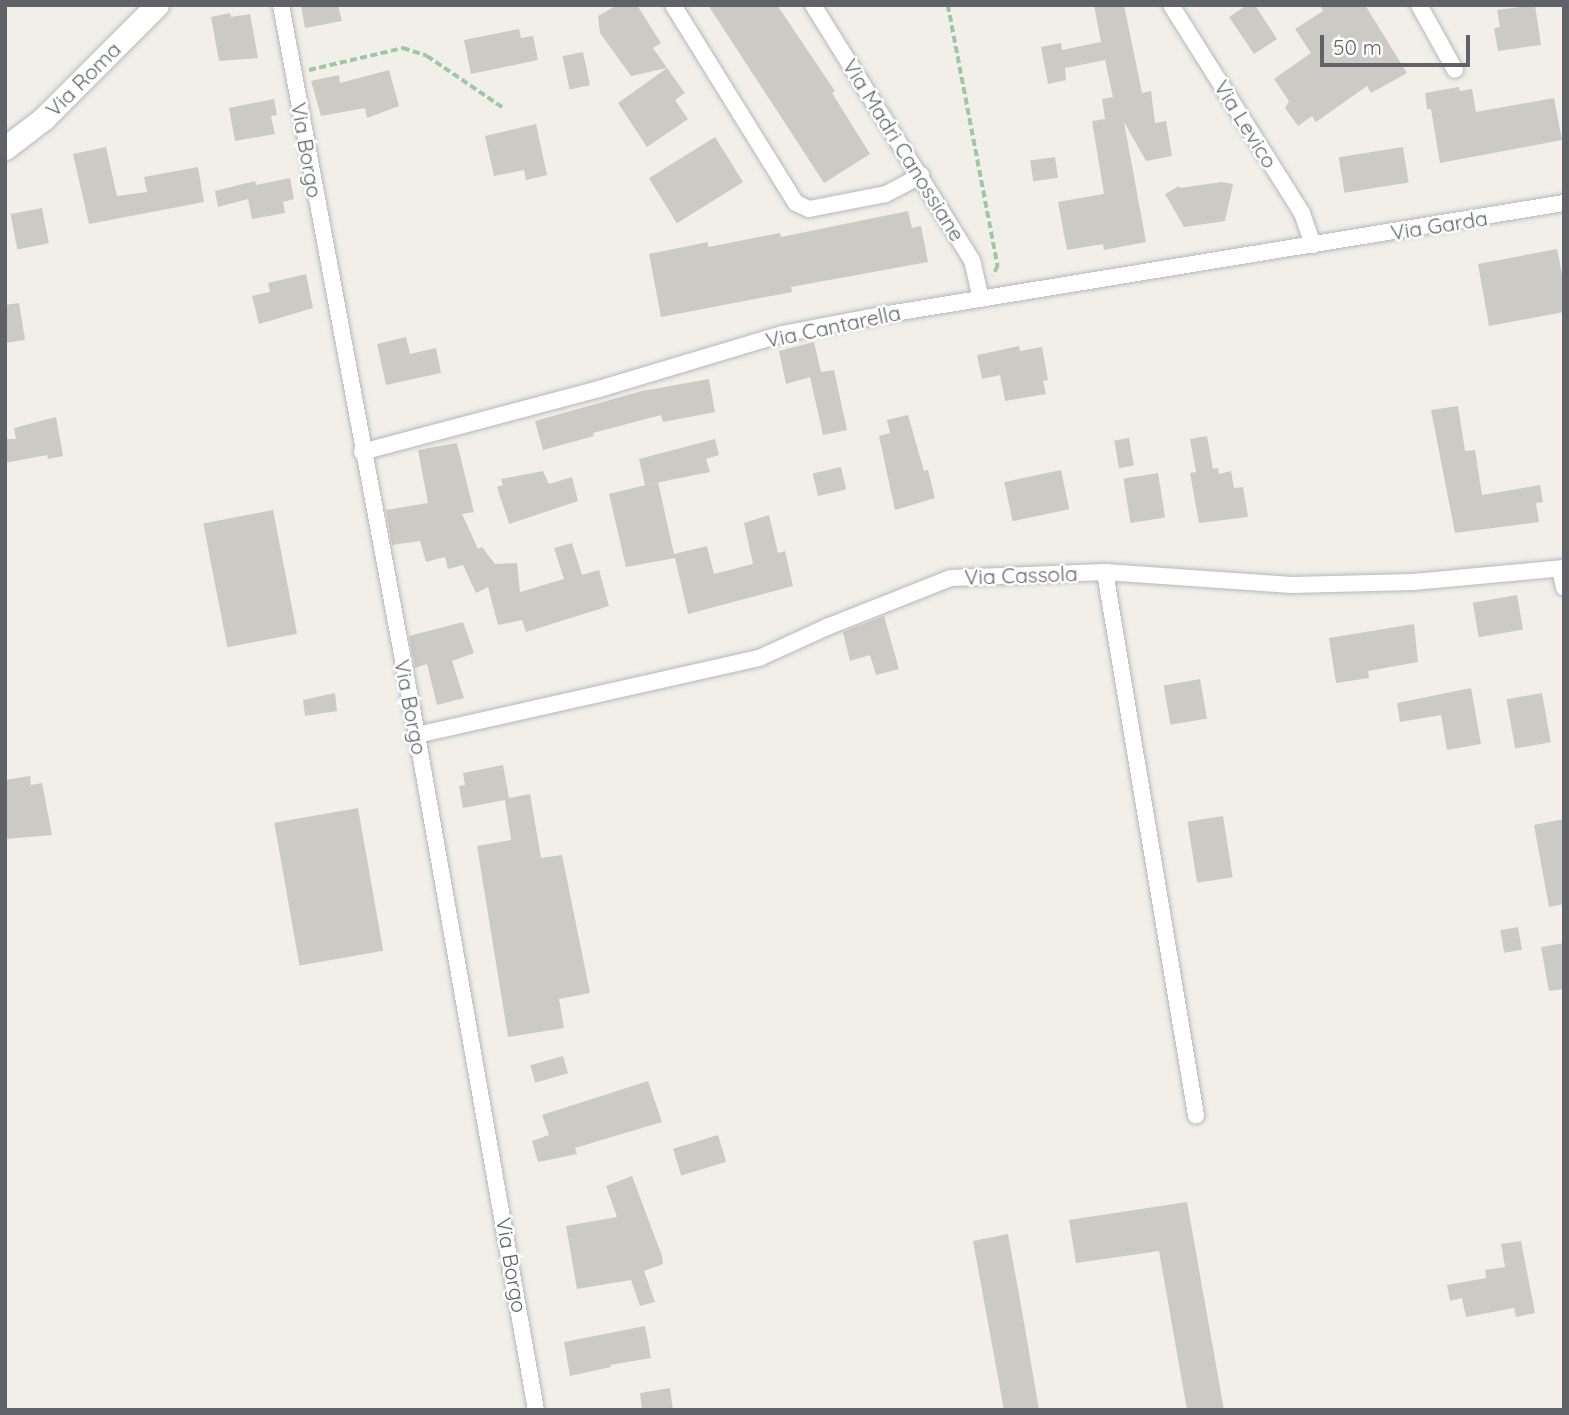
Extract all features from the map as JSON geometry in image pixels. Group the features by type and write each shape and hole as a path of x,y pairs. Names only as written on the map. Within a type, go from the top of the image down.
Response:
{"main road":[{"name":"Via Roma","path":"5,148 43,118 157,5"}],"street":[{"name":"Via Borgo","path":"281,5 362,452 417,735 536,1410"},
{"path":"673,5 796,203 809,209 886,194 921,175"},
{"name":"Via Madri Canossiane","path":"813,5 972,260 981,299"},
{"name":"Via Levico","path":"1171,5 1302,213 1313,245"},
{"path":"1419,5 1455,70"},
{"name":"Via Garda","path":"1313,245 1564,203"},
{"name":"Via Cantarella","path":"362,452 599,389 782,334 1313,245"},
{"path":"1562,568 1564,588"},
{"name":"Via Cassola","path":"417,735 759,658 827,627 951,578 1105,572 1292,586 1413,582 1562,568"},
{"path":"1105,572 1196,1115"}],"path":[{"path":"948,5 998,266 981,299"},
{"path":"293,74 403,48 427,56 502,107"}],"building":[{"path":"301,5 338,5 342,21 305,28"},
{"path":"617,5 637,5 661,43 653,48 667,68 631,76 600,33 598,16"},
{"path":"708,5 777,5 835,91 832,93 870,154 824,183"},
{"path":"1094,5 1124,5 1142,93 1151,91 1155,123 1166,121 1172,156 1146,161 1124,122 1146,242 1104,250 1103,244 1067,250 1058,202 1104,194 1092,121 1105,119 1102,99 1113,97 1105,60 1065,68 1066,80 1048,84 1041,47 1061,43 1062,50 1101,42"},
{"path":"1247,5 1255,5 1277,39 1254,54 1229,17"},
{"path":"1320,5 1365,5 1407,73 1371,93 1367,86 1316,122 1312,116 1298,126 1285,108 1289,101 1274,79 1311,53 1295,29 1323,11"},
{"path":"1535,5 1541,45 1498,51 1494,28 1500,27 1497,10"},
{"path":"230,13 231,17 250,14 258,58 219,61 211,17"},
{"path":"519,29 521,38 533,36 538,60 471,74 464,40"},
{"path":"583,52 590,85 570,90 562,56"},
{"path":"667,68 685,93 675,100 688,119 647,147 618,103"},
{"path":"389,70 399,106 367,118 365,108 321,116 311,81 339,75 340,83"},
{"path":"1459,87 1460,91 1472,89 1476,112 1554,98 1562,140 1440,163 1431,109 1427,109 1425,93"},
{"path":"274,99 277,115 271,116 275,134 235,141 229,108"},
{"path":"536,124 547,175 526,180 524,170 494,176 485,136"},
{"path":"715,137 743,182 677,223 649,178"},
{"path":"106,147 117,196 147,192 144,177 198,167 204,202 89,224 73,154"},
{"path":"1403,147 1409,183 1344,193 1339,157"},
{"path":"1055,157 1058,178 1033,181 1030,160"},
{"path":"290,178 294,199 283,202 285,213 252,219 248,199 218,207 215,191 255,181 256,185"},
{"path":"1222,182 1233,184 1225,221 1184,227 1165,194 1179,186"},
{"path":"42,208 49,243 17,249 11,214"},
{"path":"908,211 912,228 921,226 928,262 791,287 792,292 661,317 649,254 708,242 708,247 780,233 781,237"},
{"path":"1557,249 1564,284 1564,312 1489,326 1478,264"},
{"path":"306,274 313,308 259,324 252,296 270,292 268,283"},
{"path":"19,303 25,340 5,343 5,305"},
{"path":"406,337 410,354 436,348 441,373 386,385 377,344"},
{"path":"814,342 821,372 834,370 847,430 823,435 810,377 786,384 779,351"},
{"path":"1019,346 1020,351 1042,347 1048,380 1043,381 1046,394 1005,401 1000,375 982,379 977,355"},
{"path":"709,379 715,412 663,422 661,415 543,450 535,421 642,391"},
{"path":"1458,406 1465,451 1475,450 1482,495 1540,485 1543,502 1536,503 1539,522 1455,533 1431,410"},
{"path":"908,415 924,471 928,470 935,498 895,510 879,436 890,433 887,420"},
{"path":"56,417 63,456 48,459 47,455 5,463 5,439 16,439 14,428"},
{"path":"1207,436 1213,469 1218,468 1219,474 1231,471 1234,488 1243,487 1248,517 1199,523 1190,473 1196,472 1190,439"},
{"path":"1129,438 1134,466 1119,468 1114,441"},
{"path":"715,439 719,455 706,459 710,472 645,485 639,459"},
{"path":"457,443 474,512 462,514 478,549 482,547 495,564 517,563 520,592 564,579 554,548 572,543 582,575 599,570 609,606 526,632 522,620 498,625 488,587 476,593 463,565 448,569 445,557 426,562 420,541 392,545 386,510 428,503 418,450"},
{"path":"841,467 846,489 818,496 813,474"},
{"path":"1061,470 1069,509 1013,521 1004,482"},
{"path":"543,471 549,484 572,477 578,501 509,524 497,487 503,485 501,479"},
{"path":"1158,473 1165,517 1130,523 1123,478"},
{"path":"658,482 674,554 707,546 714,574 753,564 744,523 769,515 778,553 785,551 793,586 688,614 675,558 626,567 609,494"},
{"path":"273,510 297,634 227,647 203,524"},
{"path":"1517,595 1523,629 1479,637 1473,603"},
{"path":"884,616 899,669 876,675 870,655 850,661 843,632"},
{"path":"463,622 474,653 452,661 464,698 437,705 427,664 415,668 409,636"},
{"path":"1414,624 1418,662 1368,671 1369,678 1336,683 1329,638"},
{"path":"1200,679 1207,718 1171,725 1164,685"},
{"path":"1471,688 1481,744 1447,750 1441,715 1400,722 1397,703"},
{"path":"335,693 337,711 305,716 303,700"},
{"path":"1542,693 1551,742 1515,748 1507,699"},
{"path":"503,765 509,798 530,794 541,858 562,855 590,993 559,999 564,1028 508,1037 477,846 511,840 505,800 463,808 459,786 465,785 463,773"},
{"path":"30,776 31,785 42,783 52,835 5,839 5,780"},
{"path":"358,808 383,951 299,966 274,823"},
{"path":"1223,816 1233,877 1197,883 1187,822"},
{"path":"1564,819 1564,904 1549,907 1534,825"},
{"path":"1518,927 1522,950 1504,953 1500,930"},
{"path":"1564,943 1564,989 1549,991 1541,947"},
{"path":"563,1056 568,1073 535,1083 530,1065"},
{"path":"648,1081 662,1122 575,1148 577,1154 538,1162 532,1141 549,1135 542,1115"},
{"path":"718,1135 726,1162 681,1176 673,1149"},
{"path":"632,1176 663,1264 644,1271 655,1302 640,1306 631,1280 577,1289 566,1226 617,1217 606,1186"},
{"path":"1187,1202 1224,1410 1187,1410 1159,1251 1076,1263 1069,1220"},
{"path":"1008,1234 1039,1410 1004,1410 973,1241"},
{"path":"1521,1241 1535,1313 1516,1317 1514,1308 1466,1317 1462,1298 1450,1301 1447,1285 1486,1278 1485,1270 1505,1267 1501,1244"},
{"path":"645,1326 651,1358 570,1376 564,1342"},
{"path":"670,1388 673,1410 642,1410 640,1393"}]}
